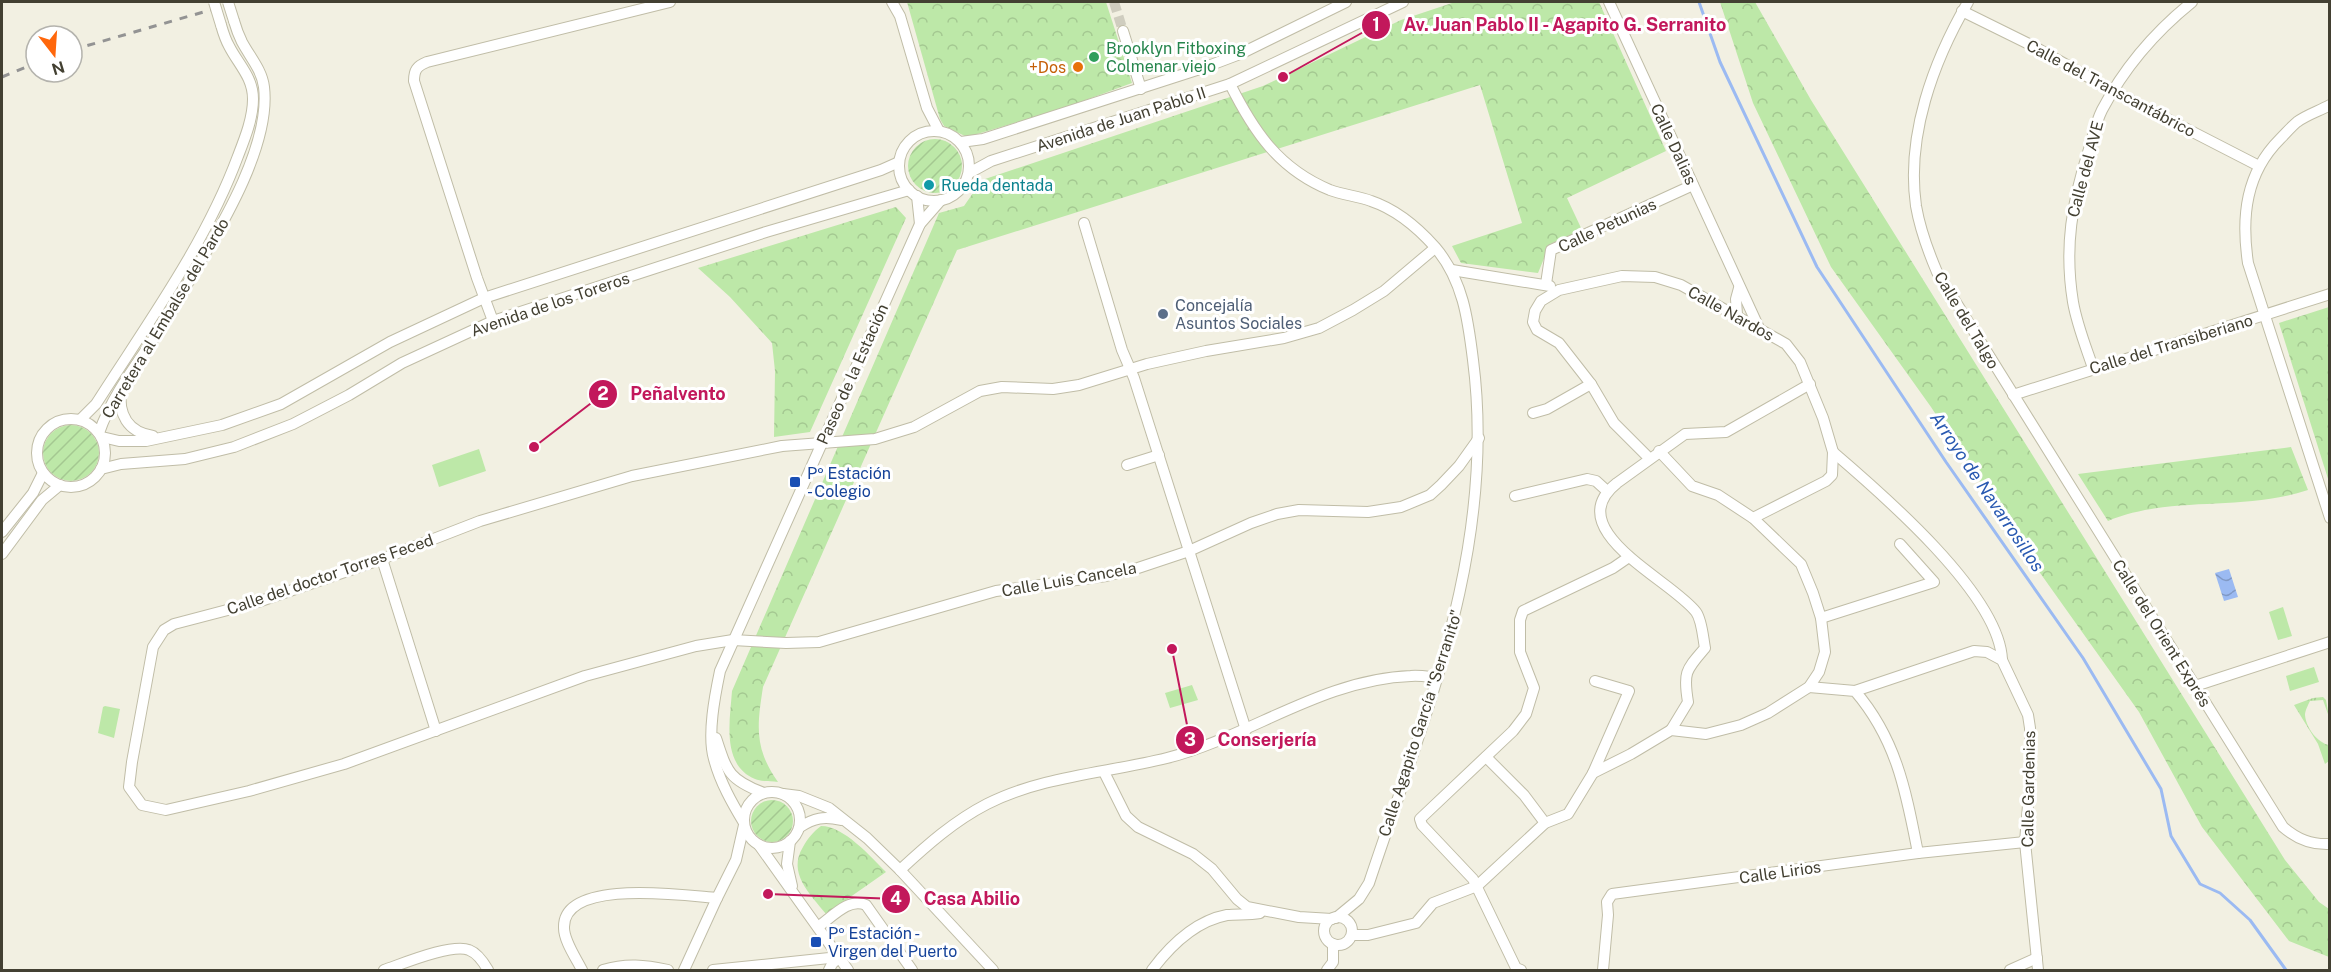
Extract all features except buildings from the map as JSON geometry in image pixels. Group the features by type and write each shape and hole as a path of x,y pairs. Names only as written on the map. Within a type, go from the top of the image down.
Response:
{"street":[{"name":"Carretera al Embalse del Pardo","path":"80,420 96,404 185,265 229,180 246,134 253,100 251,87 245,71 229,46 214,2"},
{"name":"Carretera al Embalse del Pardo","path":"100,435 106,411 161,329 222,225 259,137 264,117 264,84 257,66 241,40 228,2"},
{"path":"493,321 414,81 414,73 418,66 670,2"},
{"path":"892,2 900,16 927,108 939,131"},
{"path":"900,16 902,2"},
{"name":"Avenida de Juan Pablo II","path":"961,142 983,139 1141,89 1240,54 1346,2"},
{"name":"Avenida de Juan Pablo II","path":"969,173 991,161 1230,84 1403,2"},
{"name":"Calle Dalias","path":"1609,2 1759,328"},
{"name":"Calle del AVE","path":"2093,368 2073,303 2069,264 2070,221 2075,194 2101,112 2113,91 2142,51 2169,21 2192,2"},
{"name":"Calle del Transcantábrico","path":"1965,6 2113,91 2259,166"},
{"name":"Calle del Talgo","path":"1965,6 1936,68 1919,125 1914,180 1916,206 1926,245 1937,272 2013,396"},
{"path":"1123,31 1141,89"},
{"name":"Calle Agapito García \"Serranito\"","path":"1230,84 1251,125 1277,155 1300,175 1332,191 1373,201 1401,217 1435,248 1452,270 1460,290 1470,331 1479,438 1478,470 1469,551 1456,614 1438,678 1369,883 1353,912 1351,930"},
{"path":"2330,105 2296,123 2269,150 2259,166 2246,202 2244,221 2248,263 2330,518"},
{"path":"923,132 927,108"},
{"path":"913,193 924,200 940,200 959,191 969,173 968,154 961,142 939,131 923,132 905,147 899,162 900,174 913,193 920,224"},
{"name":"Avenida de los Toreros","path":"100,435 119,441 146,441 222,425 281,404 390,342 484,298 881,170 899,162"},
{"name":"Calle Petunias","path":"1546,284 1551,250 1693,185"},
{"name":"Avenida de los Toreros","path":"101,469 121,464 185,459 234,447 293,424 349,395 402,363 493,321 766,232 913,193"},
{"name":"Paseo de la Estación","path":"744,824 726,793 713,758 713,702 720,671 920,224 940,200"},
{"path":"1084,223 1122,350 1131,369 1246,730"},
{"name":"Calle del doctor Torres Feced","path":"733,640 696,646 585,676 344,764 249,791 166,810 142,805 129,787 153,647 164,630 182,622 258,602 382,559 480,521 632,476 782,446 859,442 891,435 922,423 980,391 1002,387 1053,389 1079,385 1131,369 1206,351 1284,339 1319,328 1384,291 1435,248"},
{"path":"1452,270 1546,284 1559,290"},
{"path":"1460,290 1469,278 1477,274"},
{"name":"Calle Nardos","path":"1559,290 1622,276 1639,275 1681,285 1759,328 1786,344 1794,352 1810,384 1833,452"},
{"path":"1739,288 1736,299 1740,317"},
{"path":"1559,290 1541,301 1535,311 1533,322 1537,330 1559,343 1591,384 1614,423 1649,458"},
{"name":"Calle del Transiberiano","path":"2013,396 2093,368 2330,294"},
{"path":"1723,307 1736,299"},
{"path":"1740,317 1748,306"},
{"path":"1533,413 1547,409 1591,384"},
{"path":"1593,773 1671,730 1688,702 1684,679 1691,664 1705,648 1698,613 1673,590 1629,557 1606,534 1601,507 1607,491 1649,458 1685,434 1726,432 1810,384"},
{"path":"121,386 120,407 129,425 141,434 168,437"},
{"name":"Calle del Orient Exprés","path":"2013,396 2283,827 2294,836 2315,844 2330,844"},
{"path":"61,420 80,420 87,422 100,435 105,453 101,469 95,477 79,486 60,485 51,481 43,473 37,457 37,448 44,431 61,420"},
{"name":"Calle Luis Cancela","path":"733,640 786,644 819,642 986,593 1106,576 1189,551 1277,514 1299,510 1368,512 1401,507 1430,495 1459,466 1479,438"},
{"path":"1659,451 1692,486 1718,495 1753,518 1801,564 1821,618 1826,652 1819,672 1809,687 1768,713 1741,725 1706,734 1671,730"},
{"path":"1753,518 1826,481 1832,475 1833,452"},
{"path":"1833,452 1893,504 1969,587 1992,626 2001,648 2002,660"},
{"path":"1127,465 1159,455"},
{"path":"1459,466 1468,464 1478,470"},
{"path":"2,532 33,493 43,473"},
{"path":"1515,496 1587,479 1596,481 1607,491"},
{"path":"2,554 42,500 60,485"},
{"path":"1821,618 1934,582 1900,544"},
{"path":"1517,970 1477,886 1422,825 1420,819 1513,731 1526,714 1534,688 1520,652 1520,620 1523,611 1612,568 1629,557"},
{"path":"382,559 436,731"},
{"path":"2195,686 2330,642"},
{"path":"1809,687 1856,691 1974,651 1987,652 2002,660"},
{"name":"Calle Gardenias","path":"2002,660 2028,715 2030,728 2030,781 2025,842 2038,970"},
{"path":"900,870 937,837 986,804 1034,786 1168,758 1246,730 1288,710 1357,684 1411,676 1438,678"},
{"path":"1104,772 1126,816 1138,827 1193,854 1212,869 1247,907 1299,917 1345,919 1351,930 1368,935 1416,923 1433,903 1477,886 1545,824 1568,814 1593,773 1629,691 1595,681"},
{"path":"1856,691 1873,711 1892,749 1906,788 1918,853"},
{"name":"Paseo de la Estación","path":"712,726 730,774 742,785 764,793"},
{"path":"1486,757 1524,795 1545,824"},
{"path":"684,970 736,860 749,804 764,793 799,796 828,808 844,820 867,838 900,870 993,970"},
{"path":"783,794 790,798 799,811 800,827"},
{"path":"794,894 788,864 790,842 800,827 812,819 826,816 844,820"},
{"path":"744,824 751,839 765,847 778,848 790,842"},
{"name":"Calle Lirios","path":"1603,970 1608,902 1612,894 1918,853 2025,842"},
{"path":"736,860 758,844"},
{"path":"758,844 848,970"},
{"path":"582,970 566,938 564,927 567,916 574,908 587,900 617,893 643,892 717,898"},
{"path":"1229,915 1237,898"},
{"name":"Calle Agapito García \"Serranito\"","path":"1334,918 1359,899"},
{"path":"818,927 851,903 858,901 866,905 912,970"},
{"path":"1152,970 1174,945 1205,923 1229,915 1272,912"},
{"path":"1299,917 1316,927 1329,941 1344,944 1351,930"},
{"path":"1327,970 1333,962 1325,927 1334,918"},
{"path":"384,970 448,949 469,950 484,963 488,970"},
{"path":"713,970 839,957"},
{"path":"829,970 839,957"},
{"path":"2010,970 2037,958"},
{"path":"603,970 621,965 641,965 668,970"}],"green space":[{"path":"907,2 1106,2 1132,83 1056,111 967,137 944,126 940,119"},
{"path":"1455,2 1599,2 1666,151 1567,198 1582,230 1550,244 1538,273 1461,263 1452,246 1522,223 1480,85 957,250 763,687 759,736 765,758 778,782 758,780 744,772 732,753 730,741 732,691 939,213 964,206 982,180 1263,86 1401,20"},
{"path":"1720,2 1755,2 1811,100 2285,860 2319,902 2329,909 2329,957 2289,941 2202,827 2139,712 2033,563 1931,407 1831,267 1753,103"},
{"path":"935,139 945,141 954,147 960,156 962,166 960,176 954,185 945,191 935,193 925,191 916,185 910,176 908,166 910,156 916,147 925,141"},
{"path":"896,207 906,218 810,432 774,437 775,371 772,343 730,297 698,268"},
{"path":"2330,307 2329,482 2279,323"},
{"path":"71,425 91,433 99,453 91,473 71,481 51,473 43,453 51,433"},
{"path":"2291,447 2308,490 2283,497 2258,500 2156,508 2108,521 2078,474"},
{"path":"479,449 486,471 439,487 432,465"},
{"path":"2283,607 2292,636 2278,640 2269,612"},
{"path":"2314,667 2319,682 2290,691 2286,676"},
{"path":"1192,685 1198,700 1170,708 1165,693"},
{"path":"2323,697 2326,700 2329,717 2323,700 2310,701 2305,715 2313,734 2329,745 2329,761 2325,764 2318,744 2294,705"},
{"path":"105,706 120,709 114,738 98,733"},
{"path":"772,800 780,801 787,806 792,813 792,829 787,836 780,841 772,842 764,841 757,836 752,829 751,821 752,813 757,806 764,801"},
{"path":"821,826 830,827 848,837 886,872 826,914 802,883 798,866 805,844"}],"water":[{"path":"2229,569 2238,597 2224,601 2215,573"}],"waterway":[{"name":"Arroyo de Navarrosillos","path":"1699,2 1720,62 1817,267 1946,462 2083,658 2161,789 2171,836 2200,884 2220,893 2250,920 2286,970"}],"tunnel":[{"path":"1114,2 1123,31"}],"railway":[{"path":"84,47 238,2"},
{"path":"2,77 24,68"}],"place":[{"name":"Brooklyn Fitboxing Colmenar viejo","path":"1094,57"},
{"name":"+Dos","path":"1078,67"},
{"name":"Av. Juan Pablo II - Agapito G. Serranito","path":"1283,77"},
{"name":"Rueda dentada","path":"929,185"},
{"name":"Concejalía Asuntos Sociales","path":"1163,314"},
{"name":"Peñalvento","path":"534,447"},
{"name":"Pº Estación - Colegio","path":"795,482"},
{"name":"Conserjería","path":"1172,649"},
{"name":"Casa Abilio","path":"768,894"},
{"name":"Pº Estación - Virgen del Puerto","path":"816,942"}]}
